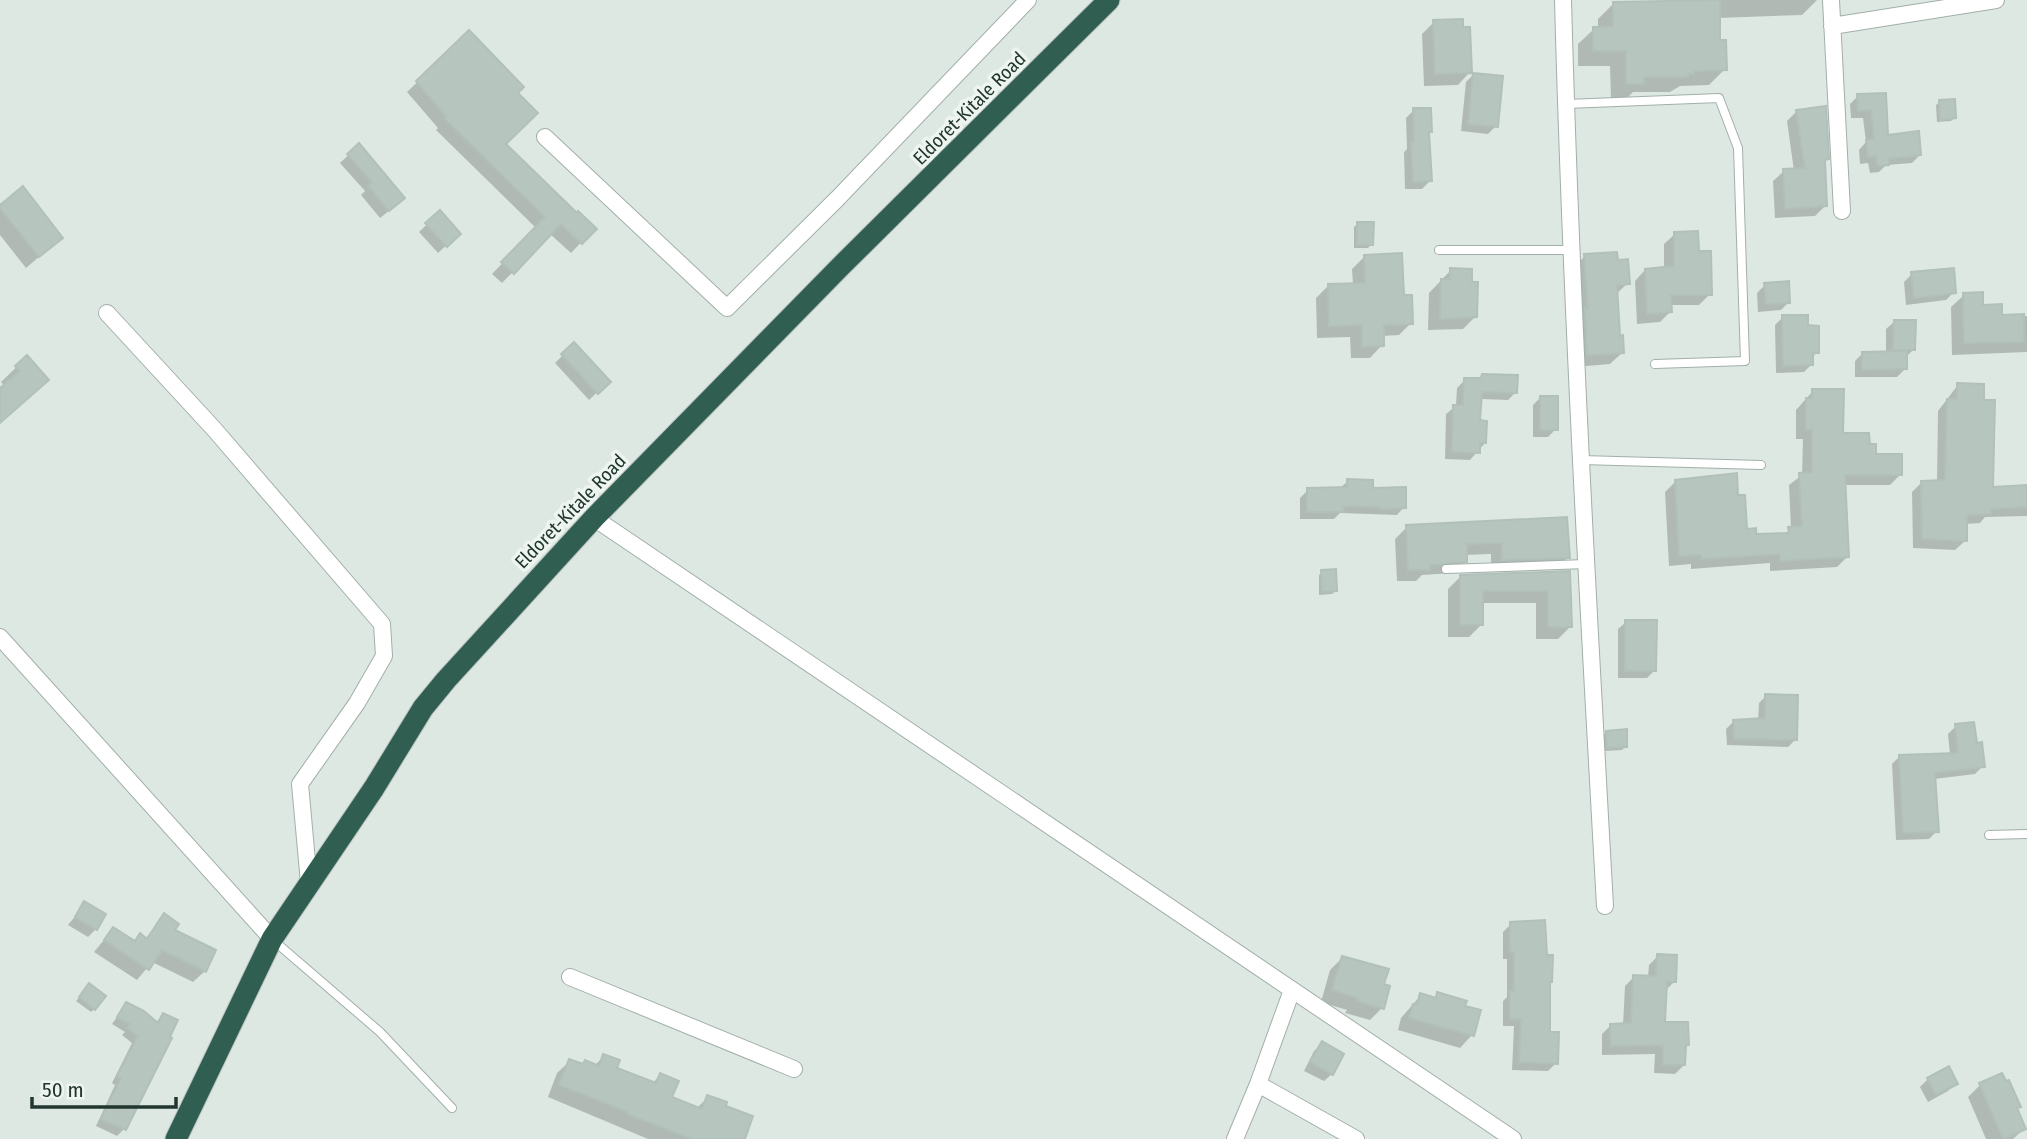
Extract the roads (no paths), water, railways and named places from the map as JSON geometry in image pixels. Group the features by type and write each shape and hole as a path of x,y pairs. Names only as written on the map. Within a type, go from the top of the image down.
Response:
{"highway":[{"name":"Eldoret-Kitale Road","path":"176,1139 272,939 374,788 423,708 533,582 594,518 840,267 1109,0"}],"street":[{"path":"545,137 727,308 837,199 1028,0"},
{"path":"1563,0 1581,460 1605,906"},
{"path":"1830,0 1842,211"},
{"path":"1832,26 1996,0"},
{"path":"107,313 214,429 382,624 384,656 357,703 300,784 309,883"},
{"path":"594,518 1513,1139"},
{"path":"0,636 272,939"},
{"path":"570,977 794,1069"},
{"path":"1235,1139 1292,990"},
{"path":"1258,1084 1356,1139"}],"lane":[{"path":"1566,104 1719,98 1738,148 1745,361 1655,364"},
{"path":"1439,250 1572,250"},
{"path":"1581,460 1761,465"},
{"path":"1446,569 1586,564"},
{"path":"1989,835 2027,834"},
{"path":"272,939 380,1032 452,1108"}]}
